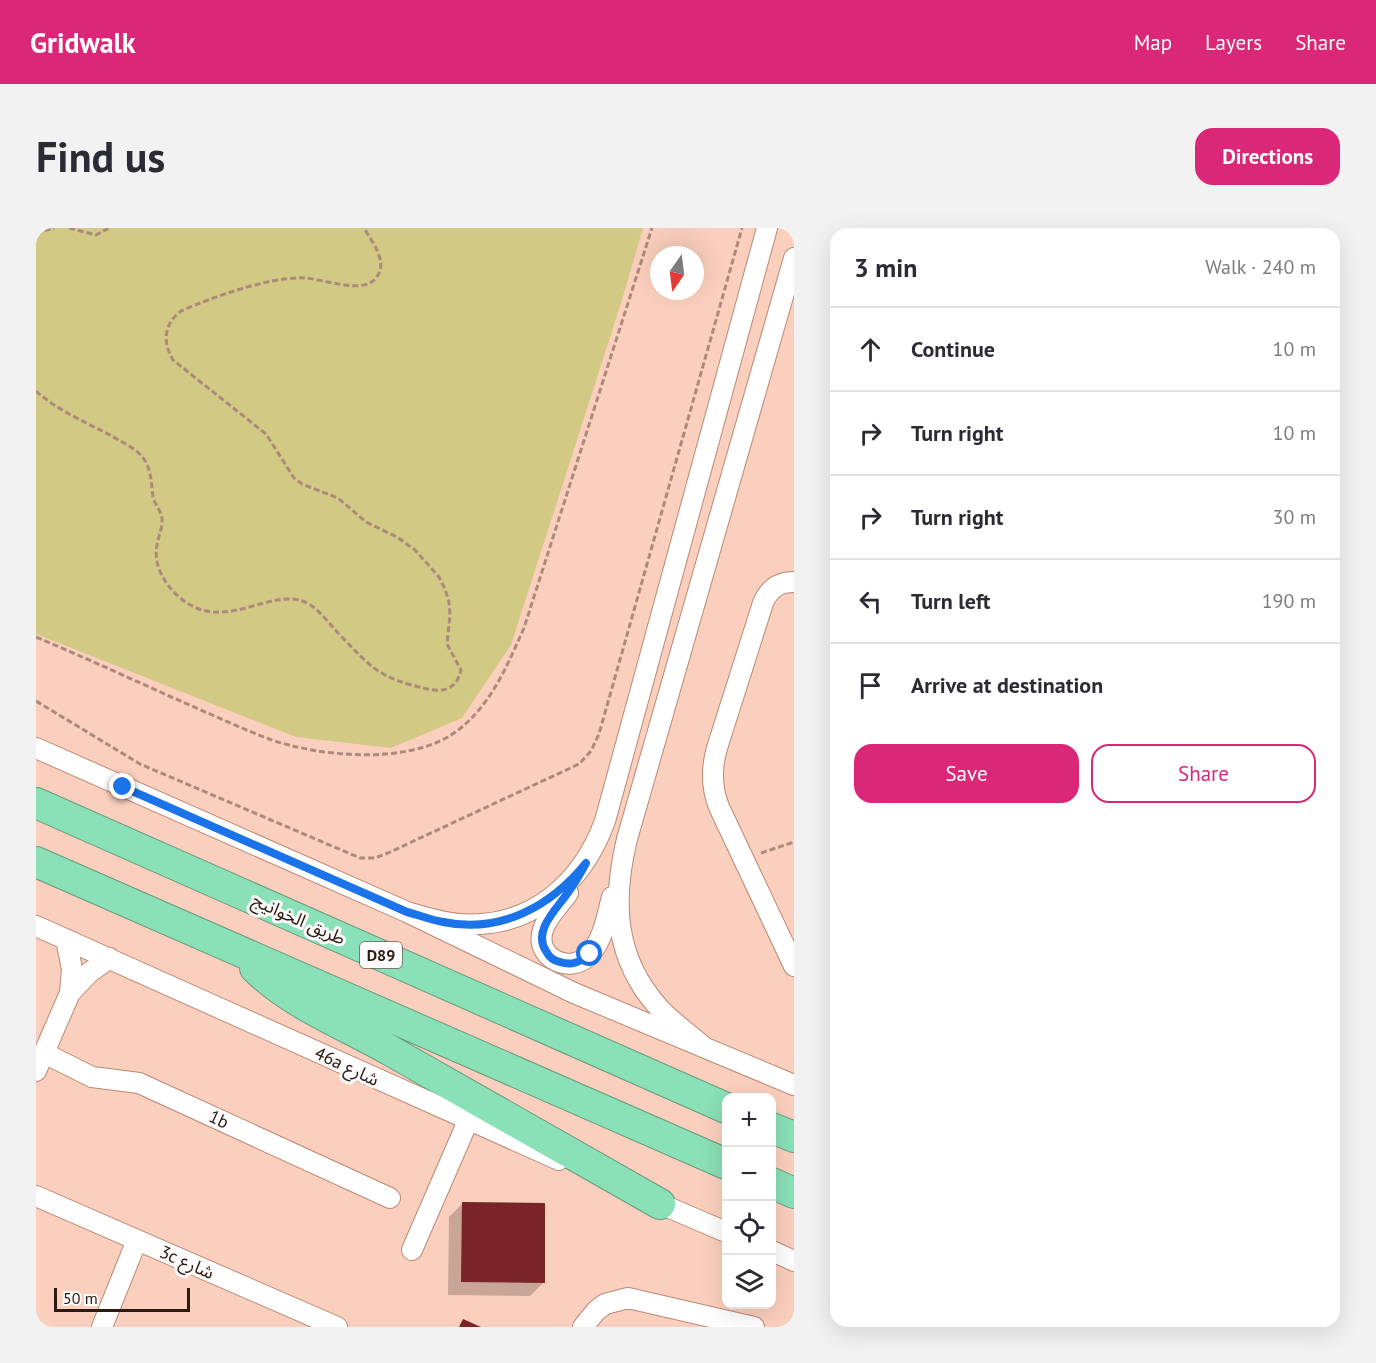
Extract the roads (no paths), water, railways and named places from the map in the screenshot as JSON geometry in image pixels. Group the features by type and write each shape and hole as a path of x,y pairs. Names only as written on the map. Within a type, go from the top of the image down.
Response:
{"highway":[{"name":"طريق الخوانيج","path":"36,803 722,1106"},
{"path":"36,862 722,1162"},
{"path":"236,949 274,986 299,1003 370,1039 660,1204"},
{"path":"776,1130 794,1137"},
{"path":"776,1185 794,1193"}],"street":[{"path":"767,228 605,821 586,863 571,889 550,916 542,935 546,952 555,961 574,964 582,960 595,947 604,926 794,258"},
{"path":"794,582 782,583 774,588 763,603 717,748 712,772 719,807 794,966"},
{"path":"36,748 407,912 574,993 794,1085"},
{"path":"407,912 443,922 462,924 500,921 520,915 556,895 586,863"},
{"path":"621,866 618,909 620,931 626,952 645,990 658,1007 704,1047"},
{"name":"46a شارع","path":"36,927 110,958 468,1121 722,1230"},
{"path":"38,1065 70,993 72,969 66,939"},
{"path":"70,993 90,972 110,958"},
{"name":"1b","path":"38,1065 92,1077 128,1080 150,1088 390,1198"},
{"path":"412,1250 468,1121"},
{"name":"3c شارع","path":"36,1196 337,1327"},
{"path":"102,1327 138,1240"},
{"path":"776,1253 794,1261"},
{"path":"583,1327 596,1311 606,1304 628,1298 729,1324 754,1327"}]}
